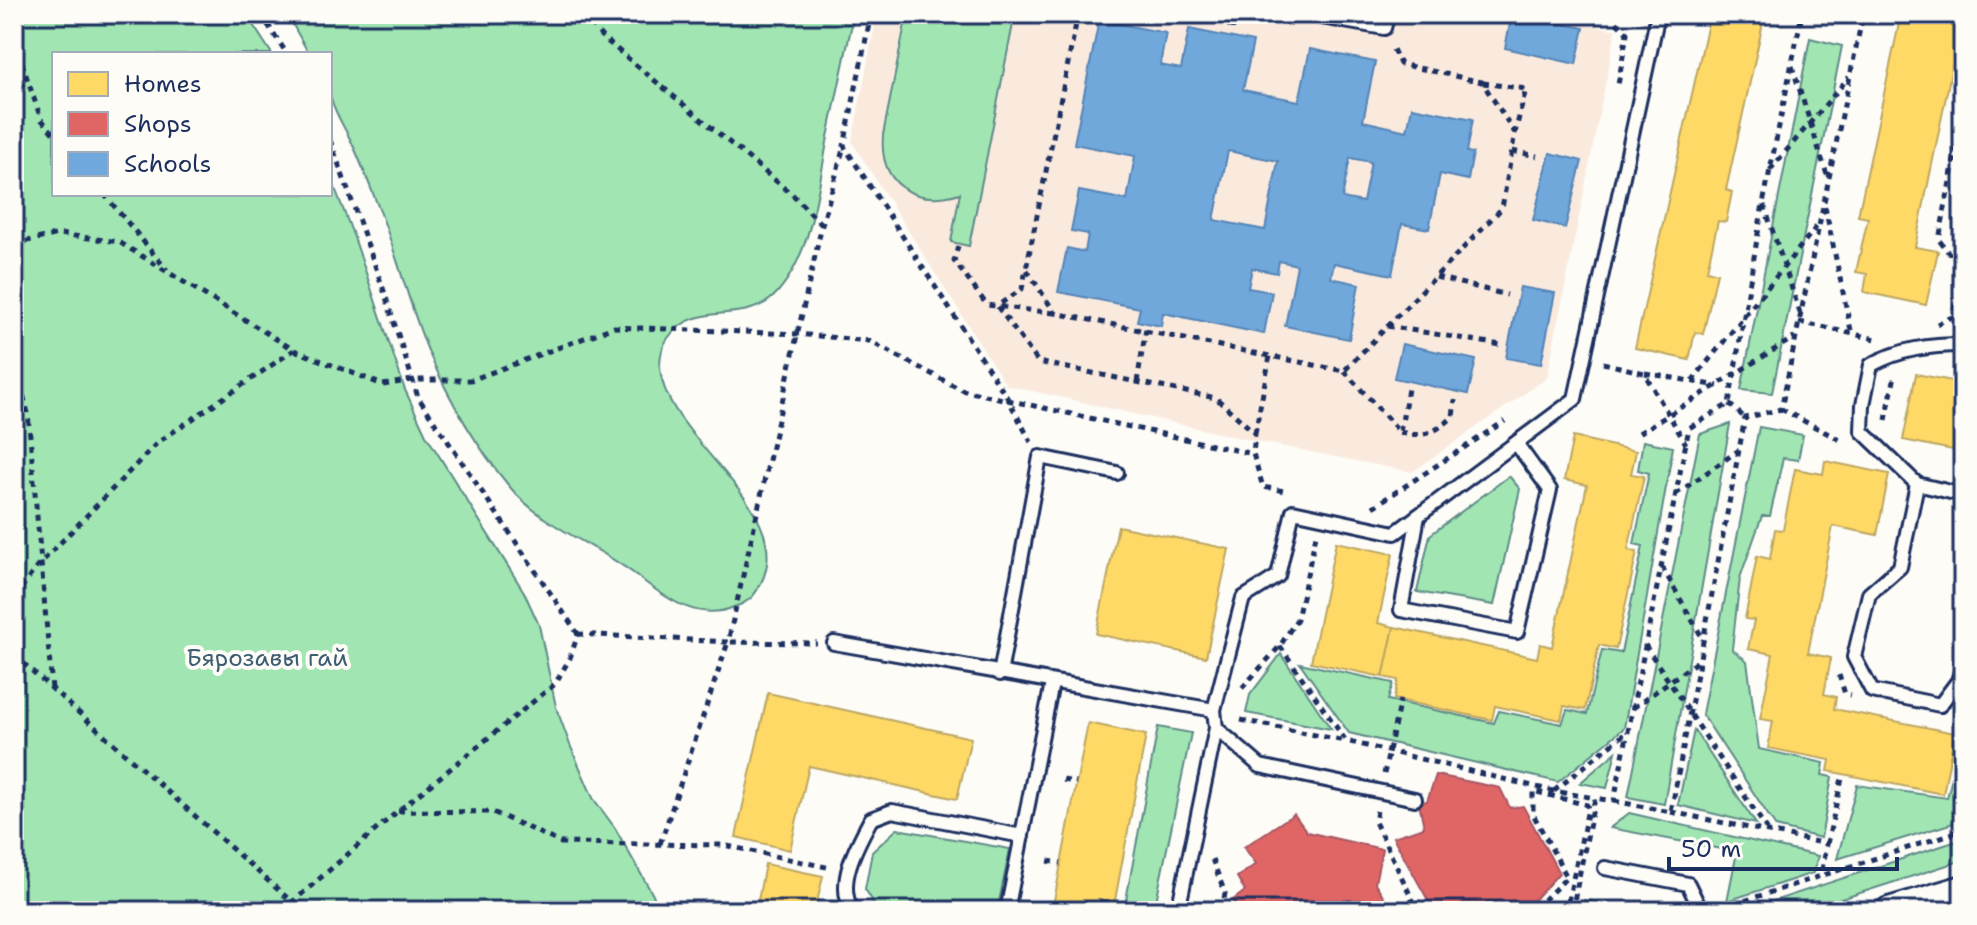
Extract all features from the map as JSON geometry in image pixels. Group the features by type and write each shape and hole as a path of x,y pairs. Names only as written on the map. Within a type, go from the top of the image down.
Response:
{"street":[{"path":"1889,911 1963,889"}],"lane":[{"path":"1304,14 1384,28 1388,14"},
{"path":"1178,911 1216,728 1214,710 1243,598 1278,576 1293,511 1395,533 1575,399 1658,14"},
{"path":"1963,331 1961,345 1932,345 1890,354 1871,365 1863,405 1862,431 1917,484 1963,495"},
{"path":"1418,516 1401,610 1517,632 1550,490 1516,443"},
{"path":"1000,674 1040,457 1117,473"},
{"path":"1917,484 1900,567 1869,594 1854,657 1872,691 1940,705 1958,681 1963,666"},
{"path":"834,643 1214,710"},
{"path":"1007,911 1052,683"},
{"path":"1216,728 1260,766 1415,799"},
{"path":"853,911 848,904 848,864 871,819 892,811 1022,836"},
{"path":"1605,868 1688,884 1701,911"}],"path":[{"path":"14,20 19,14"},
{"path":"261,14 286,52"},
{"path":"584,14 601,36 794,196 822,225"},
{"path":"660,844 728,642 822,225 844,146 871,14"},
{"path":"997,306 1022,289 1078,14"},
{"path":"1608,14 1627,33 1618,87"},
{"path":"1729,404 1763,204 1802,14"},
{"path":"1781,409 1863,14"},
{"path":"1344,371 1502,208 1526,89 1400,64 1384,28"},
{"path":"14,40 41,119 52,132"},
{"path":"1791,64 1829,179"},
{"path":"1770,170 1850,76"},
{"path":"1482,82 1515,133"},
{"path":"1929,327 1952,317 1963,272 1939,240 1963,113"},
{"path":"332,146 418,397 578,634"},
{"path":"844,146 1008,399 1040,457"},
{"path":"1512,151 1537,156"},
{"path":"106,196 170,273"},
{"path":"1763,204 1800,314"},
{"path":"1824,204 1852,335"},
{"path":"1692,381 1821,221"},
{"path":"14,244 59,234 119,242 294,350 383,385 412,380 471,380 614,327 798,334 869,341 962,390 1253,454"},
{"path":"958,246 954,261 987,305 1055,313 1344,371 1400,432 1415,435 1435,432 1453,417 1455,400"},
{"path":"1026,269 1055,313"},
{"path":"1435,276 1507,295"},
{"path":"997,306 1038,362 1216,398 1255,433"},
{"path":"1799,322 1887,341 1895,374 1883,435"},
{"path":"1137,382 1147,323"},
{"path":"1386,326 1501,345"},
{"path":"1639,433 1796,336"},
{"path":"14,598 41,562 157,443 294,350"},
{"path":"1263,487 1253,454 1270,356"},
{"path":"1584,358 1644,373 1719,386"},
{"path":"14,361 28,413 52,689"},
{"path":"1644,373 1686,444"},
{"path":"1400,432 1408,389"},
{"path":"1729,404 1745,418"},
{"path":"1614,801 1689,428 1729,404"},
{"path":"1745,418 1781,409 1848,443"},
{"path":"1373,507 1516,414"},
{"path":"1671,812 1745,418"},
{"path":"1676,494 1739,450"},
{"path":"1241,698 1243,687 1280,646 1297,619 1320,517"},
{"path":"1661,565 1703,639"},
{"path":"578,634 728,642 834,643"},
{"path":"282,911 398,811 555,684 570,658 578,634"},
{"path":"1645,645 1768,831"},
{"path":"1280,646 1346,741"},
{"path":"14,655 302,911"},
{"path":"1633,709 1699,660"},
{"path":"1840,666 1838,679 1845,694 1859,698"},
{"path":"1400,700 1375,822 1416,910 1422,905 1425,911"},
{"path":"1233,745 1239,709"},
{"path":"1237,719 1346,741 1553,791 1827,844"},
{"path":"1553,791 1628,731"},
{"path":"1821,876 1843,774"},
{"path":"1063,780 1076,782"},
{"path":"1538,911 1545,899 1567,877 1533,814 1533,791 1587,805 1569,911"},
{"path":"1569,911 1595,798"},
{"path":"398,811 493,812 561,843 723,845 833,869"},
{"path":"1713,911 1963,830"},
{"path":"1214,847 1212,861 1225,893 1222,911"},
{"path":"1048,861 1061,863"},
{"path":"14,903 35,911"}],"shaded area":[{"path":"877,14 1539,14 1616,30 1547,378 1412,472 1254,441 1006,385 852,142"}],"green space":[{"name":"Бярозавы гай","path":"14,14 246,14 271,52 52,52 52,196 332,196 332,180 405,390 426,435 524,592 539,625 556,707 570,745 593,798 615,828 662,911 14,911"},
{"path":"287,14 854,14 812,221 787,280 762,305 748,310 706,315 679,326 666,341 661,358 667,394 684,422 751,508 765,537 767,566 749,600 721,611 708,612 673,601 625,567 555,525 509,486 464,422 429,353 378,206 333,104 332,52 308,52"},
{"path":"907,14 1015,14 969,246 951,242 960,193 943,197 914,194 893,179 887,167 883,135"},
{"path":"1810,38 1842,46 1772,393 1741,390"},
{"path":"1730,424 1664,804 1628,797 1700,434"},
{"path":"1759,427 1803,435 1798,460 1783,458 1770,516 1762,516 1740,578 1732,649 1747,661 1759,749 1824,763 1822,775 1832,777 1821,838 1776,827 1702,714"},
{"path":"1643,441 1673,447 1624,728 1558,782 1349,733 1300,663 1393,683 1388,700 1494,723 1499,711 1562,724 1567,710 1587,714 1602,650 1621,653 1643,546 1634,544 1649,473 1638,470"},
{"path":"1509,476 1520,489 1494,605 1417,592 1430,535"},
{"path":"1281,654 1331,729 1246,713 1250,695"},
{"path":"1158,727 1191,733 1154,911 1124,911"},
{"path":"1694,730 1756,824 1678,805"},
{"path":"1616,752 1607,788 1580,783"},
{"path":"1954,769 1963,770 1963,820 1837,859 1857,785 1947,798"},
{"path":"1629,813 1818,856 1813,873 1727,901 1737,852 1610,828"},
{"path":"897,829 1010,849 997,911 879,911 865,889 872,852"},
{"path":"1963,839 1963,860 1804,911 1743,911"},
{"path":"1584,900 1648,911 1581,911"}],"building: Homes":[{"path":"1710,14 1765,14 1726,190 1732,192 1726,222 1718,221 1707,270 1717,273 1703,334 1695,332 1689,360 1635,348"},
{"path":"1901,14 1963,14 1915,247 1938,251 1926,305 1864,292 1867,274 1856,272 1868,218 1858,216"},
{"path":"1916,374 1963,383 1963,452 1903,440"},
{"path":"1573,437 1636,451 1631,474 1644,476 1628,550 1637,552 1616,649 1599,645 1585,710 1564,706 1561,720 1495,706 1492,720 1394,699 1398,680 1383,677 1394,627 1537,658 1540,644 1552,647 1587,485 1564,480"},
{"path":"1825,461 1889,474 1877,535 1833,526 1808,653 1831,658 1824,694 1836,697 1834,709 1955,733 1943,794 1828,771 1830,760 1768,748 1773,721 1760,719 1773,654 1748,649 1754,620 1745,619 1757,556 1770,559 1775,529 1783,530 1795,469 1823,474"},
{"path":"1118,526 1229,549 1206,657 1096,634"},
{"path":"1336,542 1393,554 1378,623 1394,627 1383,677 1311,662"},
{"path":"768,693 971,738 957,799 809,766 790,850 736,837"},
{"path":"1958,717 1963,718 1963,765 1949,762"},
{"path":"1088,723 1146,735 1113,911 1052,911"},
{"path":"765,864 823,876 815,911 756,911"}],"building: Shops":[{"path":"1436,775 1500,788 1510,808 1523,806 1559,873 1527,911 1434,911 1393,837 1424,827 1419,803 1427,801"},
{"path":"1294,814 1307,832 1382,849 1375,883 1393,911 1240,911 1233,900 1245,891 1237,877 1256,864 1244,847"}],"building: Schools":[{"path":"1512,14 1584,28 1576,64 1505,48"},
{"path":"1099,20 1166,33 1160,65 1181,69 1189,29 1253,42 1243,90 1299,101 1310,49 1375,62 1363,121 1407,131 1412,107 1473,119 1467,152 1473,153 1468,180 1440,174 1429,229 1402,224 1392,275 1334,263 1331,278 1359,284 1349,339 1285,326 1297,265 1279,261 1277,273 1252,268 1248,288 1272,292 1264,334 1163,313 1161,326 1137,321 1140,308 1058,292 1067,248 1085,252 1088,234 1071,231 1079,191 1127,200 1135,156 1074,144","holes":["1228,151 1278,161 1265,230 1214,220","1350,158 1371,162 1363,202 1342,198"]},
{"path":"1550,153 1582,161 1565,228 1533,220"},
{"path":"1520,287 1555,293 1541,364 1506,358"},
{"path":"1402,344 1476,360 1468,394 1394,378"}]}
